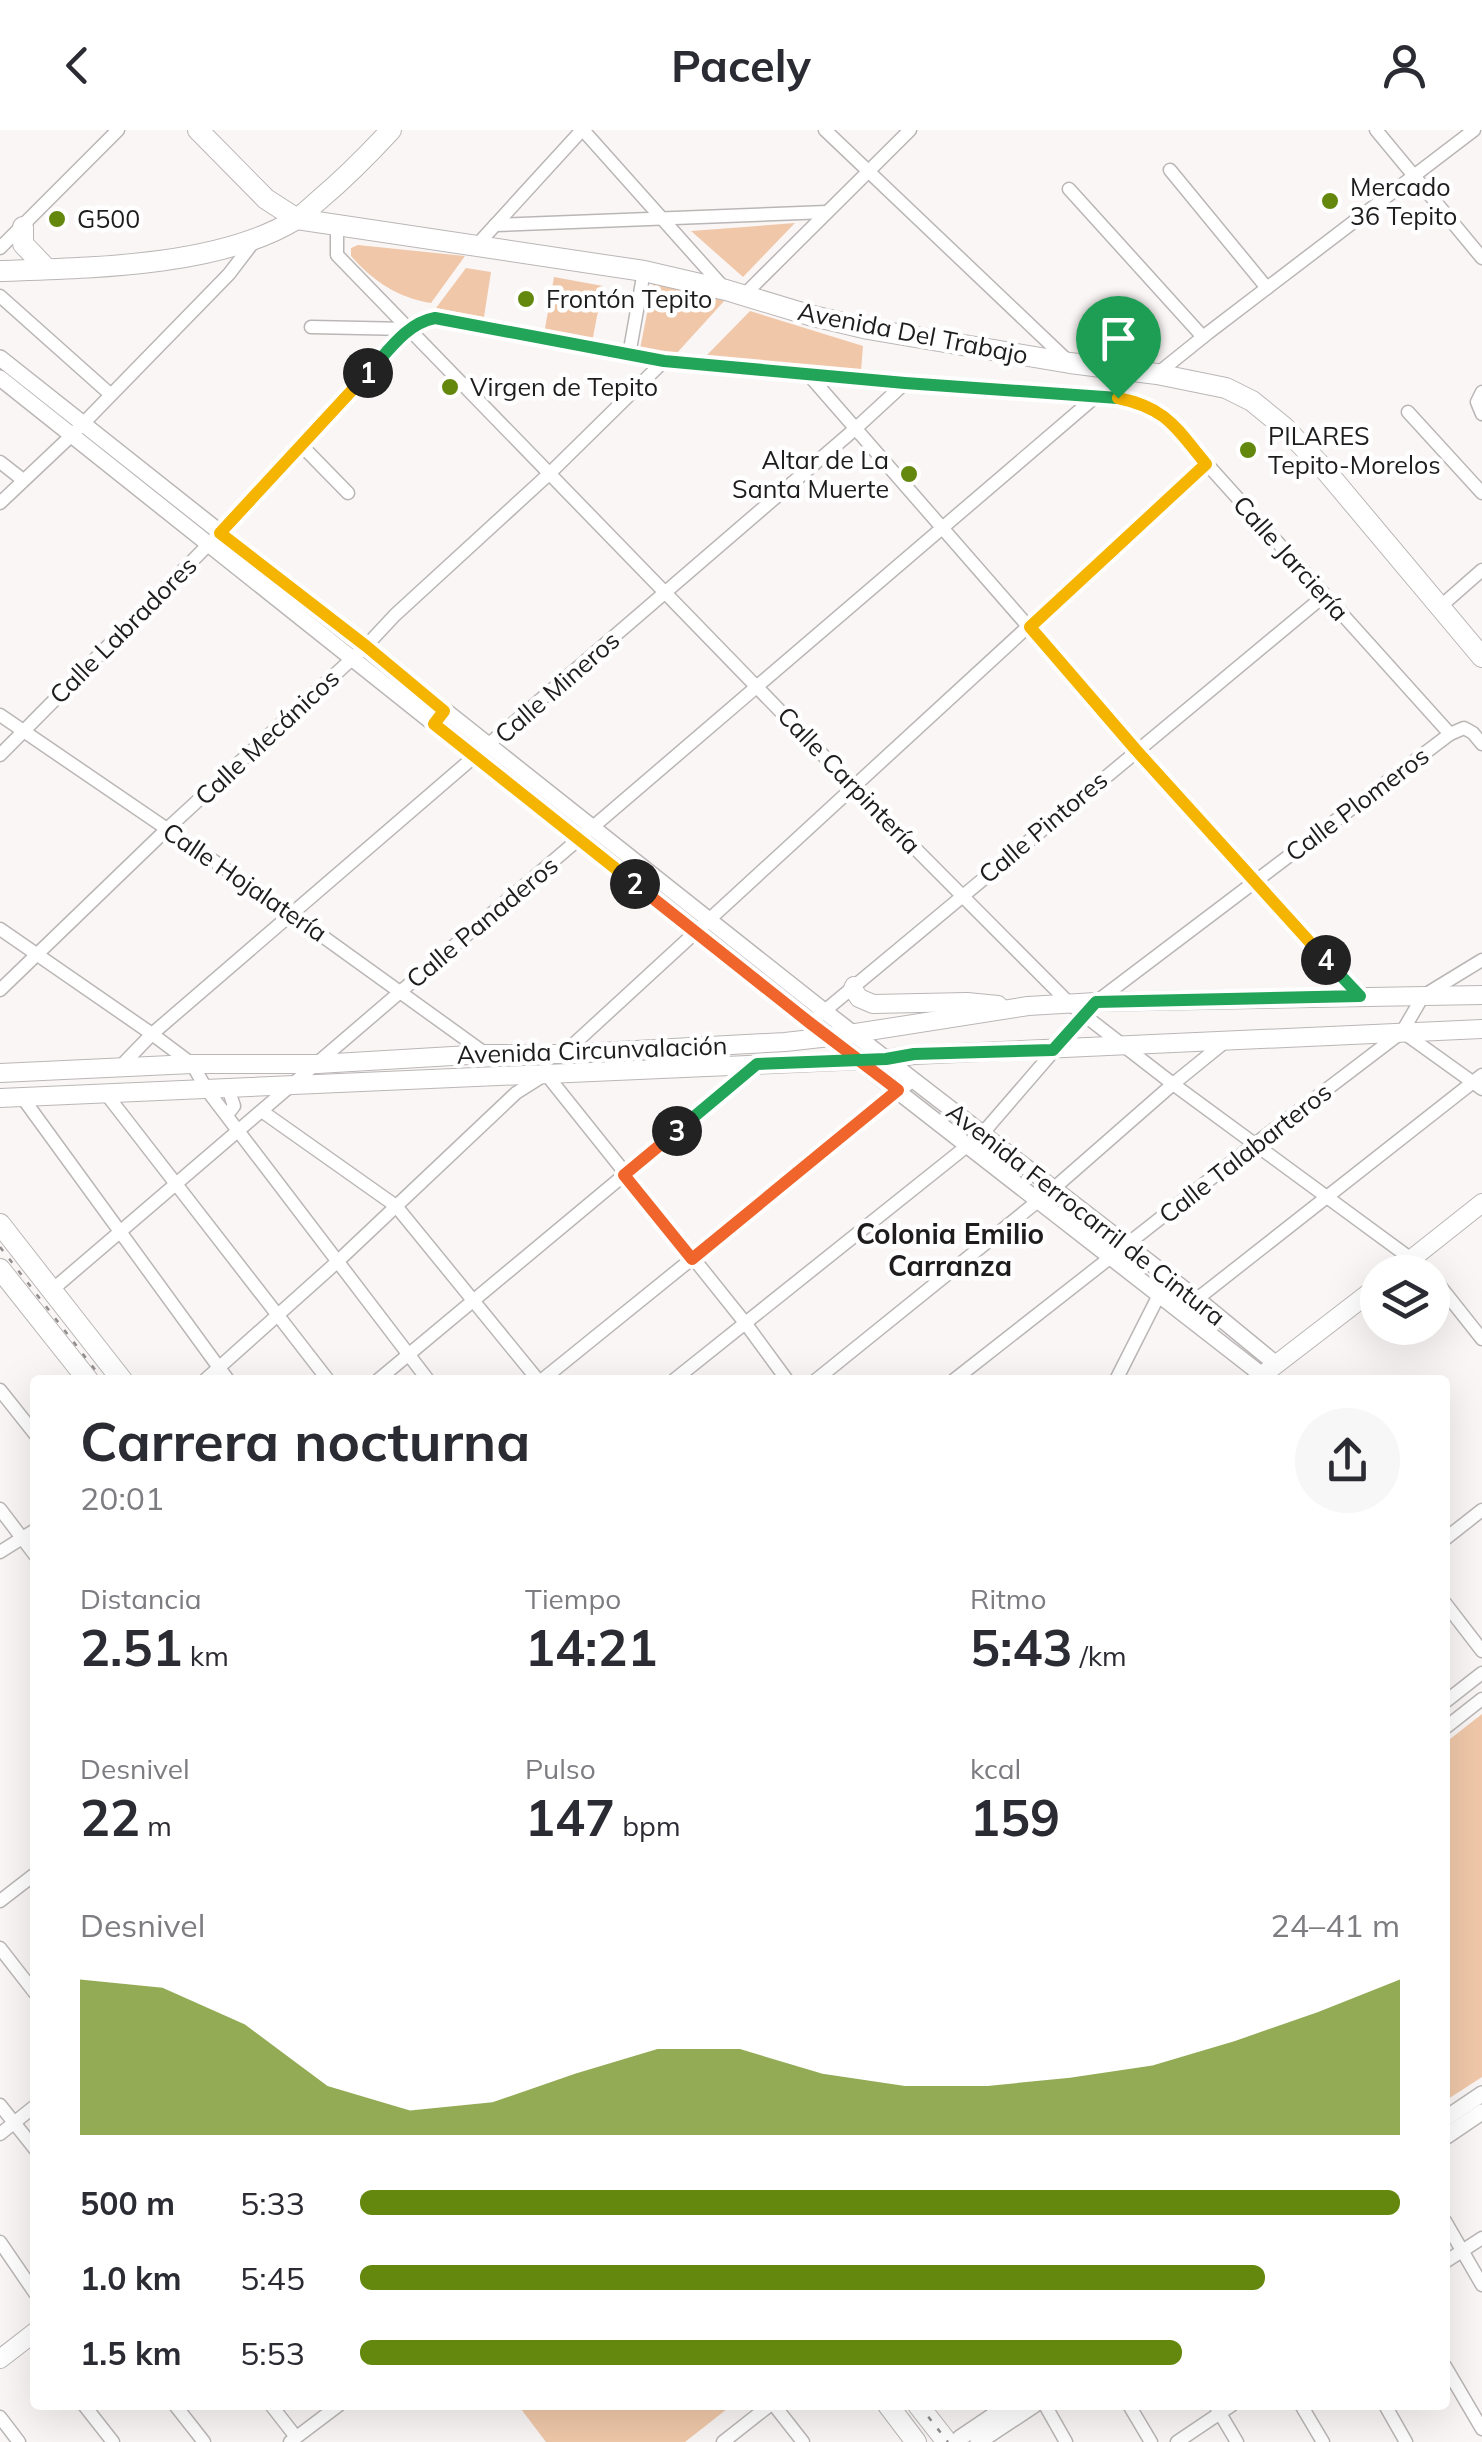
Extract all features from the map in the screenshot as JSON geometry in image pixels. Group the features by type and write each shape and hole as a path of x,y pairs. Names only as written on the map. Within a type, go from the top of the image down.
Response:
{"main road":[{"path":"198,130 266,200 297,219"},
{"path":"0,271 182,258 256,238 297,219 392,130"},
{"name":"Avenida Del Trabajo","path":"297,219 644,271 868,329 1226,388 1252,401 1284,427 1326,471 1482,657"},
{"path":"23,227 23,244 47,269"},
{"path":"854,986 860,998 873,1004 967,1002 1028,1006"},
{"name":"Avenida Circunvalación","path":"0,1073 192,1064 318,1064 785,1042 1028,1006 1482,995"},
{"path":"914,1054 910,1046 912,1037 922,1023"},
{"name":"Avenida Circunvalación","path":"0,1098 1482,1029"},
{"path":"1417,1255 1482,1203"},
{"path":"0,1224 118,1375"},
{"path":"0,1268 84,1375"},
{"path":"1266,1375 1360,1300"},
{"path":"0,2359 30,2338"},
{"path":"892,2410 916,2442"},
{"path":"922,2410 946,2442"}],"street":[{"path":"0,248 118,130"},
{"path":"476,246 582,130 735,292 827,212 910,130"},
{"path":"825,130 1070,363"},
{"path":"1376,130 1482,258"},
{"path":"1157,374 1474,130"},
{"path":"1170,170 1268,288"},
{"path":"1069,189 1203,337"},
{"path":"495,225 827,212"},
{"name":"Calle Carpintería","path":"337,226 337,255 961,895 1173,1084 1406,1255"},
{"path":"0,504 230,274 256,238"},
{"path":"630,355 644,271"},
{"path":"0,296 110,394"},
{"name":"Calle Jarciería","path":"312,327 408,329 435,318 664,361 1144,403 1165,415 1450,734"},
{"name":"Calle Labradores","path":"0,755 214,538 408,329"},
{"name":"Avenida Ferrocarril de Cintura","path":"0,358 77,429 214,538 353,658 482,752 579,839 709,920 1197,1300 1266,1375"},
{"name":"Calle Mecánicos","path":"0,990 664,361"},
{"path":"1118,398 1121,370"},
{"path":"808,374 1136,750 1360,996"},
{"name":"Avenida Ferrocarril de Cintura","path":"0,378 77,429"},
{"name":"Calle Mineros","path":"118,1068 152,1034 905,383"},
{"path":"1482,392 1477,402 1482,414"},
{"name":"Calle Panaderos","path":"52,1290 1094,398"},
{"path":"1408,412 1482,493"},
{"path":"302,446 348,494"},
{"path":"0,462 23,480"},
{"path":"563,1054 1206,464"},
{"name":"Avenida Ferrocarril de Cintura","path":"214,538 366,646 439,718"},
{"path":"1441,606 1482,570"},
{"name":"Calle Pintores","path":"810,1023 1325,595"},
{"name":"Calle Hojalatería","path":"0,715 293,915 486,1054"},
{"path":"1450,734 1468,730 1482,744"},
{"name":"Calle Plomeros","path":"680,1375 982,1134 1085,1007 1450,734"},
{"name":"Avenida Ferrocarril de Cintura","path":"482,752 592,827 696,932 1266,1375"},
{"path":"0,929 192,1064 207,1090 424,1375"},
{"name":"Calle Talabarteros","path":"960,1375 1402,1032 1423,996 1482,960"},
{"path":"1197,1300 1479,1082 1402,1032"},
{"path":"1053,1188 1226,1041"},
{"path":"384,1375 757,1064"},
{"path":"210,1375 516,1093 546,1074 783,1375"},
{"path":"546,1375 912,1080"},
{"path":"227,1115 234,1106 228,1088"},
{"path":"107,1094 324,1375"},
{"path":"22,1097 224,1375"},
{"path":"262,1112 396,1206 536,1375"},
{"path":"822,1375 1038,1201"},
{"path":"1119,1375 1160,1295"},
{"name":"Calle Carpintería","path":"1450,1299 1482,1340"},
{"path":"0,1390 30,1428"},
{"path":"0,1509 30,1548"},
{"path":"1450,1536 1482,1510"},
{"path":"0,1552 30,1534"},
{"path":"1450,1608 1482,1650"},
{"path":"1450,1698 1482,1673"},
{"path":"1450,1724 1482,1699"},
{"path":"0,1901 30,1878"},
{"path":"0,1948 30,1987"},
{"path":"1450,2116 1482,2094"},
{"path":"0,2106 30,2144"},
{"path":"0,2134 30,2110"},
{"path":"1450,2134 1482,2112"},
{"path":"1450,2230 1482,2285"},
{"path":"1450,2259 1482,2238"},
{"path":"0,2242 30,2286"},
{"path":"1450,2375 1482,2429"},
{"path":"88,2410 113,2442"},
{"path":"179,2410 204,2442"},
{"path":"274,2410 293,2440 332,2410"},
{"path":"723,2442 765,2410"},
{"path":"776,2410 802,2442"},
{"path":"958,2442 1002,2410"},
{"path":"978,2442 1026,2410"},
{"path":"1048,2410 1066,2442"},
{"path":"1132,2410 1152,2442"},
{"path":"1177,2442 1219,2410"},
{"path":"1223,2410 1236,2442"},
{"path":"1304,2410 1322,2442"},
{"path":"1387,2410 1406,2442"},
{"path":"0,2417 19,2442"}],"shaded area":[{"path":"795,223 743,277 691,231"},
{"path":"358,245 465,256 431,303 397,293 377,281 351,256 351,248"},
{"path":"466,268 491,272 484,317 436,308"},
{"path":"554,277 603,286 592,342 544,334"},
{"path":"653,283 726,299 676,354 640,349"},
{"path":"750,311 863,346 861,371 706,356"},
{"path":"1482,1714 1482,2077 1450,2098 1450,1739"},
{"path":"522,2410 726,2410 685,2442 546,2442"}],"railway":[{"path":"0,1247 99,1375"},
{"path":"923,2410 948,2442"}],"place":[{"name":"Mercado 36 Tepito","path":"1330,201"},
{"name":"G500","path":"57,219"},
{"name":"Frontón Tepito","path":"526,299"},
{"name":"Virgen de Tepito","path":"450,387"},
{"name":"PILARES Tepito-Morelos","path":"1248,450"},
{"name":"Altar de La Santa Muerte","path":"909,474"}],"district":[{"name":"Colonia Emilio Carranza","path":"950,1250"}],"route":[{"path":"1118,398 664,361 427,319 408,329 220,533 444,711 434,724 810,1023 830,1037 858,1060 898,1090 692,1259 624,1175 757,1064 858,1060 886,1059 914,1054 1053,1050 1096,1002 1360,996 1030,627 1206,464 1165,415 1144,403 1118,398"}]}
